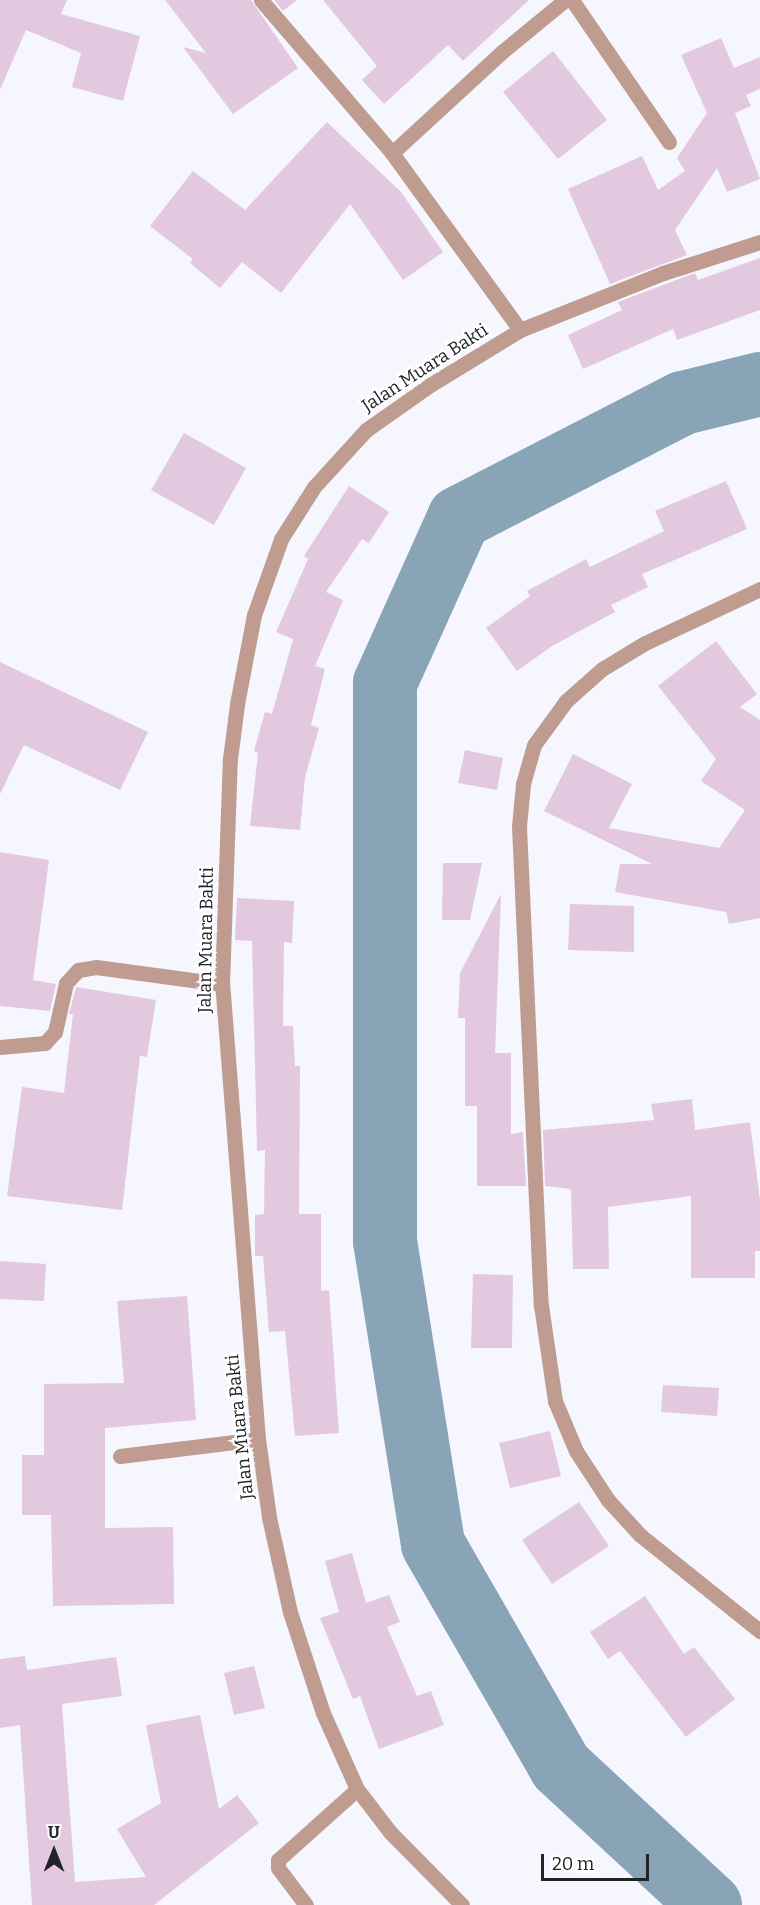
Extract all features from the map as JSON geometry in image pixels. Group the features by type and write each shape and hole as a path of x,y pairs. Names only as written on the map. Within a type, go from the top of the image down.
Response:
{"street":[{"path":"261,0 392,153 520,330"},
{"path":"392,153 502,51 566,0"},
{"path":"572,0 669,142"},
{"name":"Jalan Muara Bakti","path":"462,1905 390,1832 357,1789 323,1713 290,1612 269,1517 258,1439 222,984 230,759 237,704 254,615 281,539 314,487 366,430 430,385 520,330 663,273 760,242"},
{"path":"760,589 645,643 602,669 566,701 534,746 524,784 519,826 541,1305 555,1401 576,1451 608,1500 640,1535 760,1631"},
{"path":"0,1047 45,1043 54,1032 66,983 78,970 96,967 222,984"},
{"path":"120,1456 258,1439"},
{"path":"306,1905 278,1868 278,1860 357,1789"}],"building":[{"path":"0,0 67,0 61,14 140,36 123,101 72,87 81,53 26,30 0,90"},
{"path":"165,0 251,0 298,68 233,114 183,47 206,53"},
{"path":"274,0 297,0 283,11"},
{"path":"323,0 529,0 463,61 448,45 384,104 362,80 377,66"},
{"path":"721,38 734,68 760,57 760,89 746,95 751,106 735,113 760,179 727,192 717,168 675,230 687,255 610,284 568,189 642,156 658,190 685,171 677,158 707,113 681,55"},
{"path":"553,51 607,120 558,159 503,92"},
{"path":"327,122 401,192 443,252 403,280 350,204 281,293 242,262 220,288 190,263 193,259 150,226 193,171 245,210"},
{"path":"760,258 760,310 677,340 673,329 583,369 568,335 622,310 618,302 695,273 698,280"},
{"path":"184,433 246,468 214,525 151,490"},
{"path":"726,481 747,529 642,574 648,587 611,605 615,612 552,646 517,671 486,628 530,596 527,591 586,559 590,567 664,531 655,511"},
{"path":"349,486 389,512 369,543 362,539 326,592 343,600 315,666 325,669 311,725 319,728 305,777 300,830 250,826 258,753 254,751 265,712 272,714 293,639 276,632 308,559 304,556"},
{"path":"716,641 757,694 740,707 760,720 760,918 729,924 726,912 615,892 620,864 652,864 544,811 573,754 632,784 609,828 719,848 745,810 701,781 716,759 658,686"},
{"path":"0,662 148,732 120,790 24,745 0,794"},
{"path":"465,750 503,758 497,790 458,783"},
{"path":"0,852 49,860 33,980 56,984 50,1011 0,1006"},
{"path":"443,863 482,863 470,920 442,920"},
{"path":"501,894 495,1053 511,1053 511,1134 523,1132 526,1186 477,1186 477,1106 465,1106 465,1018 458,1018 460,973"},
{"path":"237,898 294,901 292,943 284,942 283,1026 293,1026 295,1066 300,1066 299,1214 321,1214 321,1291 329,1290 339,1433 295,1436 285,1331 269,1332 263,1256 255,1256 255,1215 264,1214 265,1150 257,1151 252,941 235,940"},
{"path":"570,904 634,906 634,952 568,950"},
{"path":"76,987 156,1000 147,1057 140,1056 122,1210 7,1196 22,1087 64,1093 73,1014 69,1014"},
{"path":"692,1099 695,1130 750,1122 760,1200 760,1251 755,1251 755,1278 691,1278 691,1196 608,1207 609,1269 573,1269 571,1189 545,1186 543,1130 654,1120 651,1104"},
{"path":"0,1261 46,1264 44,1301 0,1299"},
{"path":"473,1274 513,1275 512,1348 471,1348"},
{"path":"187,1296 196,1420 105,1428 105,1528 173,1527 174,1604 53,1606 51,1515 22,1515 22,1455 44,1455 44,1384 124,1383 117,1301"},
{"path":"663,1385 719,1388 717,1416 661,1412"},
{"path":"550,1431 561,1476 510,1488 499,1443"},
{"path":"579,1502 609,1546 552,1584 522,1540"},
{"path":"352,1553 366,1603 389,1595 400,1622 387,1627 417,1696 431,1691 444,1725 379,1749 360,1696 353,1699 320,1618 339,1612 325,1561"},
{"path":"645,1596 684,1654 694,1647 735,1699 686,1737 620,1651 608,1659 590,1632"},
{"path":"25,1656 27,1670 116,1657 122,1696 62,1704 75,1882 146,1877 117,1829 161,1803 146,1725 200,1715 219,1809 237,1795 259,1823 154,1905 32,1905 20,1725 0,1728 0,1659"},
{"path":"254,1666 265,1708 234,1715 224,1673"}],"waterway":[{"path":"710,1905 561,1767 433,1544 385,1241 385,683 459,518 683,403 760,384"}]}
